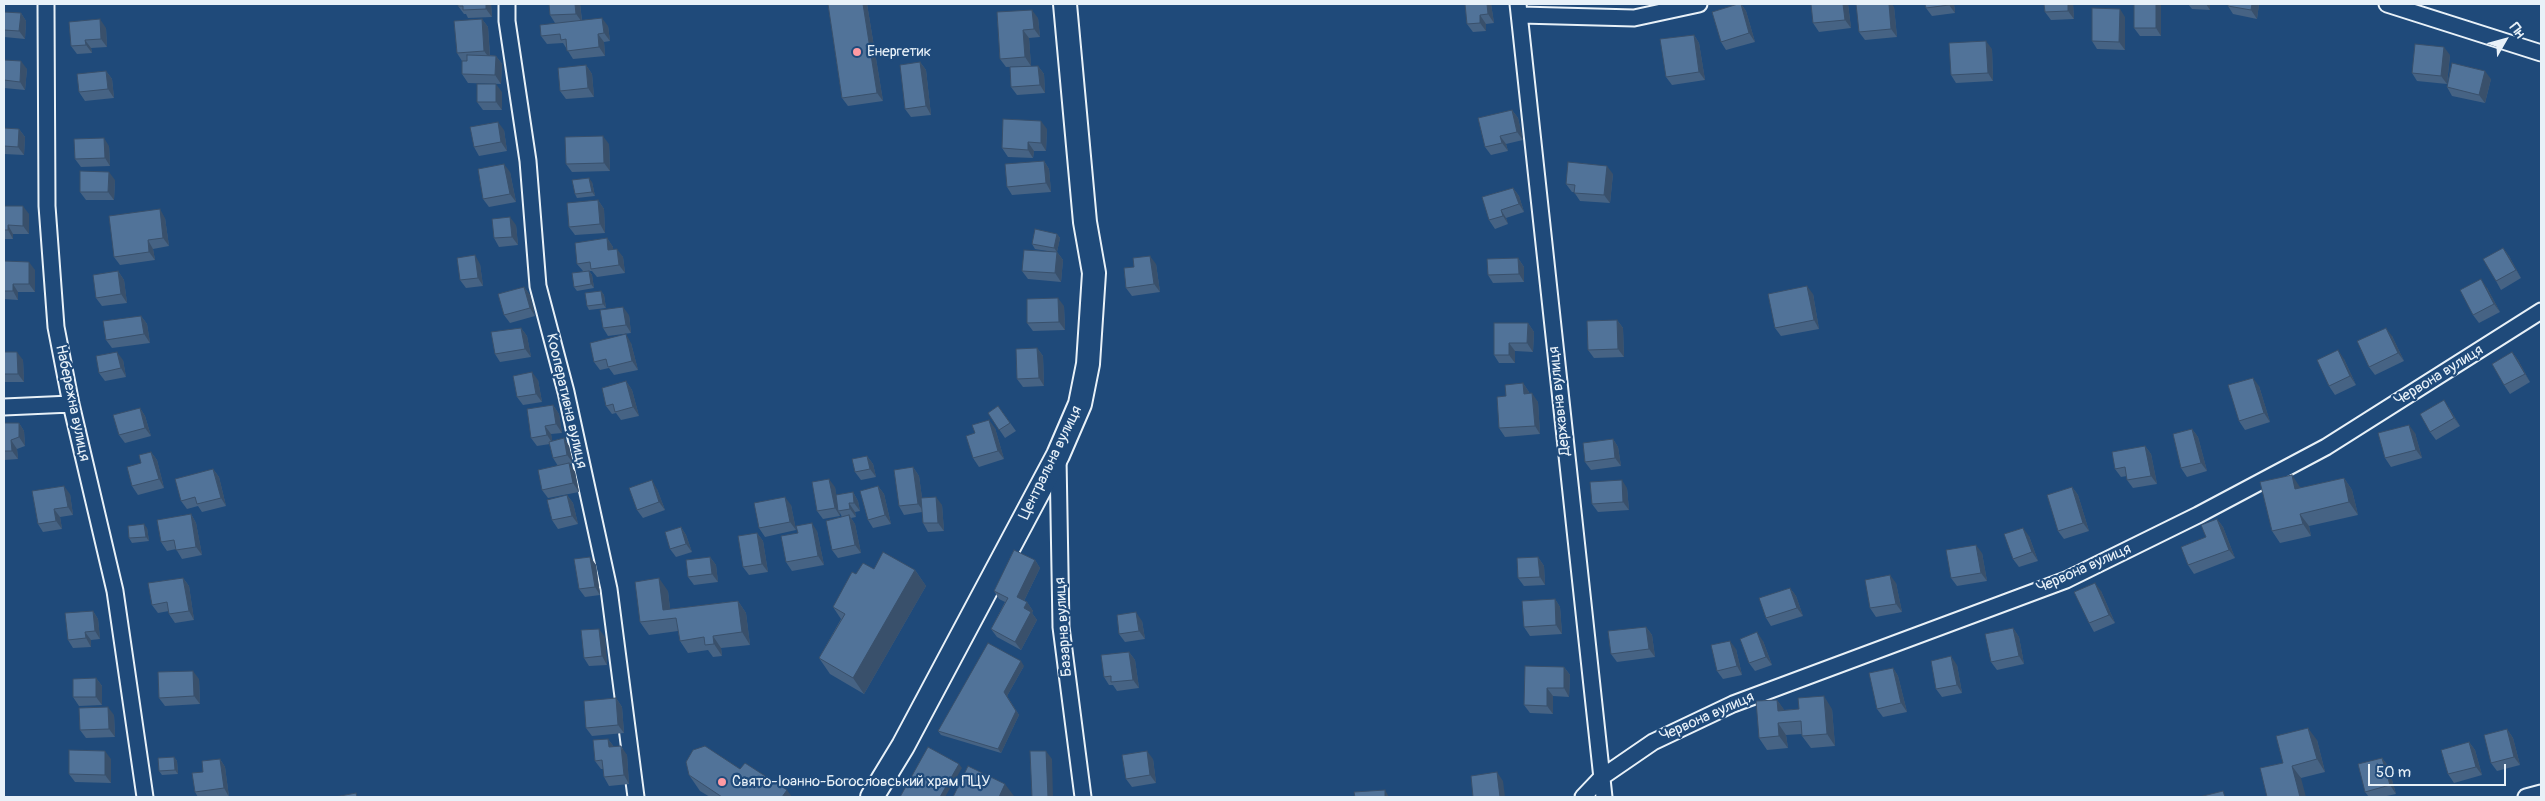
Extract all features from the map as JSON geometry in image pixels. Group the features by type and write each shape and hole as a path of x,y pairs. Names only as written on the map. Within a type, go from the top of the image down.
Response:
{"main road":[{"name":"Центральна вулиця","path":"872,797 903,746 1058,455 1080,404 1088,364 1094,273 1085,222 1065,4"}],"street":[{"name":"Набережна вулиця","path":"46,4 47,206 56,327 71,404 115,591 145,797"},
{"name":"Кооперативна вулиця","path":"507,4 507,21 528,160 538,286 566,392 609,589 636,797"},
{"path":"1520,10 1634,18 1699,4"},
{"path":"2387,4 2541,54"},
{"name":"Державна вулиця","path":"1520,10 1556,369 1604,797"},
{"name":"Червона вулиця","path":"1583,797 1602,777 1653,742 1733,704 2066,580 2198,515 2326,446 2541,311"},
{"path":"4,407 71,404"},
{"name":"Базарна вулиця","path":"1058,455 1061,627 1084,797"},
{"path":"2526,797 2541,793"}],"building":[{"path":"458,4 486,4 486,9 463,10 463,6 458,6"},
{"path":"549,4 575,4 576,14 550,15"},
{"name":"Енергетик","path":"828,4 863,4 877,93 842,98"},
{"path":"1465,4 1487,4 1488,14 1480,15 1480,23 1467,24"},
{"path":"1741,4 1749,33 1721,42 1712,12"},
{"path":"1811,4 1843,4 1845,20 1813,23"},
{"path":"1856,4 1889,4 1891,29 1859,32"},
{"path":"1925,4 1949,4 1949,5 1926,8"},
{"path":"2044,4 2068,4 2068,11 2045,12"},
{"path":"2134,4 2156,4 2156,28 2134,28"},
{"path":"2228,4 2252,4 2251,10 2228,6"},
{"path":"2092,8 2120,9 2119,42 2092,41"},
{"path":"1032,10 1034,29 1023,30 1025,57 1000,59 997,12"},
{"path":"4,12 21,13 19,31 4,30"},
{"path":"602,18 604,33 598,34 599,47 567,51 566,39 561,40 560,34 541,36 540,25"},
{"path":"100,19 101,39 85,40 86,45 71,46 69,22"},
{"path":"482,19 484,51 457,53 454,21"},
{"path":"1694,35 1699,72 1666,77 1660,39"},
{"path":"1986,41 1988,73 1951,75 1949,43"},
{"path":"2415,44 2444,47 2441,76 2412,73"},
{"path":"467,55 496,56 495,75 462,74 462,61 467,61"},
{"path":"4,60 21,61 20,82 4,80"},
{"path":"920,62 926,106 905,109 900,65"},
{"path":"2452,63 2485,71 2479,95 2447,87"},
{"path":"586,65 588,88 560,91 558,68"},
{"path":"1038,66 1040,85 1011,87 1010,67"},
{"path":"106,71 108,89 79,92 77,74"},
{"path":"477,84 496,84 496,102 477,102"},
{"path":"1512,110 1517,132 1500,136 1502,143 1485,147 1478,118"},
{"path":"1003,119 1041,121 1041,143 1028,142 1028,150 1002,148"},
{"path":"498,122 501,142 474,147 470,127"},
{"path":"4,128 19,129 18,147 4,146"},
{"path":"603,136 604,163 566,164 565,137"},
{"path":"104,138 105,158 75,159 74,139"},
{"path":"1044,161 1046,183 1007,187 1005,164"},
{"path":"1568,162 1607,166 1604,195 1574,193 1575,185 1566,184"},
{"path":"504,164 510,194 483,199 478,169"},
{"path":"80,171 109,172 108,192 80,192"},
{"path":"589,178 592,192 575,194 572,180"},
{"path":"1513,188 1519,204 1501,210 1503,216 1489,220 1482,197"},
{"path":"598,200 600,224 569,227 567,203"},
{"path":"4,206 23,206 23,226 8,225 8,230 4,230"},
{"path":"160,209 163,238 148,240 149,252 114,257 109,216"},
{"path":"510,217 512,237 494,238 492,219"},
{"path":"1035,229 1057,234 1054,248 1032,244"},
{"path":"607,238 608,250 617,249 619,265 591,269 590,262 577,264 575,243"},
{"path":"2503,248 2516,270 2496,281 2483,259"},
{"path":"1024,250 1057,252 1055,273 1022,271"},
{"path":"475,255 478,278 460,280 457,258"},
{"path":"1150,256 1154,284 1126,288 1124,268 1134,267 1133,258"},
{"path":"1518,258 1519,274 1488,275 1487,259"},
{"path":"4,261 29,262 29,284 13,284 13,291 4,291"},
{"path":"118,271 121,294 96,298 93,275"},
{"path":"589,271 591,284 574,287 572,273"},
{"path":"2481,279 2494,304 2473,315 2460,290"},
{"path":"1807,286 1814,320 1775,328 1768,294"},
{"path":"524,287 530,308 504,315 498,294"},
{"path":"601,291 603,304 587,306 585,293"},
{"path":"1058,298 1059,322 1027,323 1027,299"},
{"path":"623,307 626,325 603,328 600,310"},
{"path":"141,316 144,334 106,340 103,321"},
{"path":"1617,320 1618,349 1588,350 1587,321"},
{"path":"1494,323 1528,323 1527,343 1509,343 1509,355 1494,355"},
{"path":"521,328 525,349 495,354 491,332"},
{"path":"2386,328 2398,353 2369,367 2357,341"},
{"path":"626,334 632,361 608,367 606,359 594,362 590,343"},
{"path":"1037,348 1039,378 1017,379 1016,349"},
{"path":"2338,350 2350,376 2329,386 2317,360"},
{"path":"4,352 17,352 18,374 4,374"},
{"path":"117,352 121,368 99,373 96,356"},
{"path":"2512,352 2525,374 2504,385 2492,364"},
{"path":"532,372 536,394 517,397 513,376"},
{"path":"2253,378 2264,413 2239,421 2228,385"},
{"path":"626,381 633,407 615,412 613,404 606,406 602,388"},
{"path":"1523,383 1524,394 1532,393 1535,426 1499,428 1497,397 1506,396 1505,385"},
{"path":"2444,400 2454,418 2430,432 2420,414"},
{"path":"553,405 556,424 545,426 547,435 531,438 527,409"},
{"path":"998,406 1010,423 999,430 988,413"},
{"path":"140,408 145,428 119,435 113,415"},
{"path":"989,420 998,451 973,458 966,436 975,433 972,425"},
{"path":"4,423 19,423 19,437 11,440 12,451 4,451"},
{"path":"2409,425 2416,450 2385,458 2378,433"},
{"path":"2192,429 2201,463 2181,468 2173,434"},
{"path":"564,438 567,455 553,458 549,442"},
{"path":"1613,439 1615,458 1585,462 1583,443"},
{"path":"2145,446 2151,476 2127,480 2125,467 2115,469 2112,452"},
{"path":"151,452 159,479 132,486 127,467 141,463 139,455"},
{"path":"867,456 870,469 855,472 852,459"},
{"path":"569,463 573,483 542,490 538,470"},
{"path":"913,467 918,504 899,506 894,470"},
{"path":"213,469 221,498 197,504 195,497 181,501 175,479"},
{"path":"2292,475 2295,489 2344,478 2349,502 2300,514 2303,524 2272,531 2260,482"},
{"path":"829,479 835,508 817,511 812,482"},
{"path":"652,480 659,502 637,510 629,488"},
{"path":"1622,480 1623,502 1592,504 1590,482"},
{"path":"64,486 68,507 54,509 56,521 38,524 32,491"},
{"path":"878,486 885,515 868,520 860,491"},
{"path":"2072,487 2083,523 2058,531 2047,495"},
{"path":"853,492 854,503 849,503 850,509 838,511 836,495"},
{"path":"567,495 572,516 552,520 547,500"},
{"path":"785,497 790,522 759,528 754,503"},
{"path":"936,497 938,523 923,523 921,498"},
{"path":"191,514 196,547 176,550 174,540 161,542 157,520"},
{"path":"849,515 855,545 832,550 826,521"},
{"path":"2217,519 2229,550 2188,565 2181,547 2206,537 2201,525"},
{"path":"812,523 818,556 786,562 781,536 798,533 796,526"},
{"path":"144,524 146,537 129,538 128,526"},
{"path":"681,527 686,544 670,549 665,532"},
{"path":"2023,528 2032,552 2013,559 2004,534"},
{"path":"757,533 762,564 743,567 738,536"},
{"path":"1976,545 1981,573 1951,578 1946,550"},
{"path":"1014,550 1035,560 1017,597 1027,602 1024,608 1031,612 1015,642 991,629 1008,598 994,591"},
{"path":"883,552 915,570 853,678 819,658 845,614 833,607 852,572 856,574 863,563 874,569"},
{"path":"590,557 595,587 579,589 574,559"},
{"path":"710,557 712,574 688,577 686,560"},
{"path":"1538,557 1540,577 1518,578 1517,558"},
{"path":"1890,575 1896,604 1870,608 1865,580"},
{"path":"183,578 189,611 169,614 167,602 152,605 148,583"},
{"path":"659,578 663,610 738,601 742,632 713,636 714,644 705,645 704,637 680,641 676,618 640,622 635,582"},
{"path":"2095,583 2109,615 2089,623 2074,592"},
{"path":"1790,588 1797,608 1766,618 1759,598"},
{"path":"1555,599 1556,625 1524,627 1522,601"},
{"path":"93,611 95,631 85,632 86,638 68,640 65,613"},
{"path":"1136,612 1139,631 1119,634 1117,615"},
{"path":"1646,627 1649,649 1611,654 1608,631"},
{"path":"2013,628 2019,656 1991,662 1985,634"},
{"path":"599,629 602,656 584,658 581,630"},
{"path":"1757,632 1766,657 1749,663 1740,639"},
{"path":"1730,641 1737,666 1717,671 1711,645"},
{"path":"988,643 1021,661 1004,692 1016,711 998,749 938,731"},
{"path":"1129,652 1133,680 1111,682 1111,676 1104,677 1101,655"},
{"path":"1951,656 1957,685 1936,689 1931,661"},
{"path":"1525,666 1564,667 1564,688 1547,688 1547,706 1524,705"},
{"path":"1893,668 1901,703 1877,709 1869,673"},
{"path":"193,671 194,696 159,698 158,672"},
{"path":"96,678 96,697 73,697 73,679"},
{"path":"1824,696 1827,734 1802,736 1801,721 1778,723 1779,736 1759,738 1756,701 1777,700 1778,711 1799,709 1798,698"},
{"path":"616,698 618,725 586,728 584,701"},
{"path":"108,707 109,729 80,730 79,708"},
{"path":"2308,728 2317,759 2292,766 2300,797 2267,797 2260,768 2283,763 2276,736"},
{"path":"2507,729 2514,757 2491,763 2484,735"},
{"path":"608,739 609,747 621,746 624,775 604,777 602,760 595,761 593,740"},
{"path":"2469,742 2476,767 2448,774 2441,750"},
{"path":"705,746 740,769 745,763 787,790 782,797 722,797 689,775 686,762 693,750"},
{"path":"928,747 959,764 940,797 900,797"},
{"path":"69,750 105,751 105,775 69,774"},
{"path":"1030,751 1046,751 1048,797 1032,797"},
{"path":"1147,751 1150,775 1126,779 1122,755"},
{"path":"174,757 175,770 159,771 158,758"},
{"path":"2382,758 2390,785 2365,792 2358,764"},
{"path":"220,759 224,788 195,792 192,773 203,772 202,761"},
{"path":"968,766 1005,784 999,797 953,797"},
{"path":"1497,772 1500,797 1473,797 1471,776"},
{"path":"1385,790 1385,797 1355,797 1354,792"},
{"path":"2223,791 2225,797 2199,797"},
{"path":"356,793 357,797 335,797"}],"place":[{"name":"Енергетик","path":"857,52"},
{"name":"Свято-Іоанно-Богословський храм ПЦУ","path":"722,782"}]}
